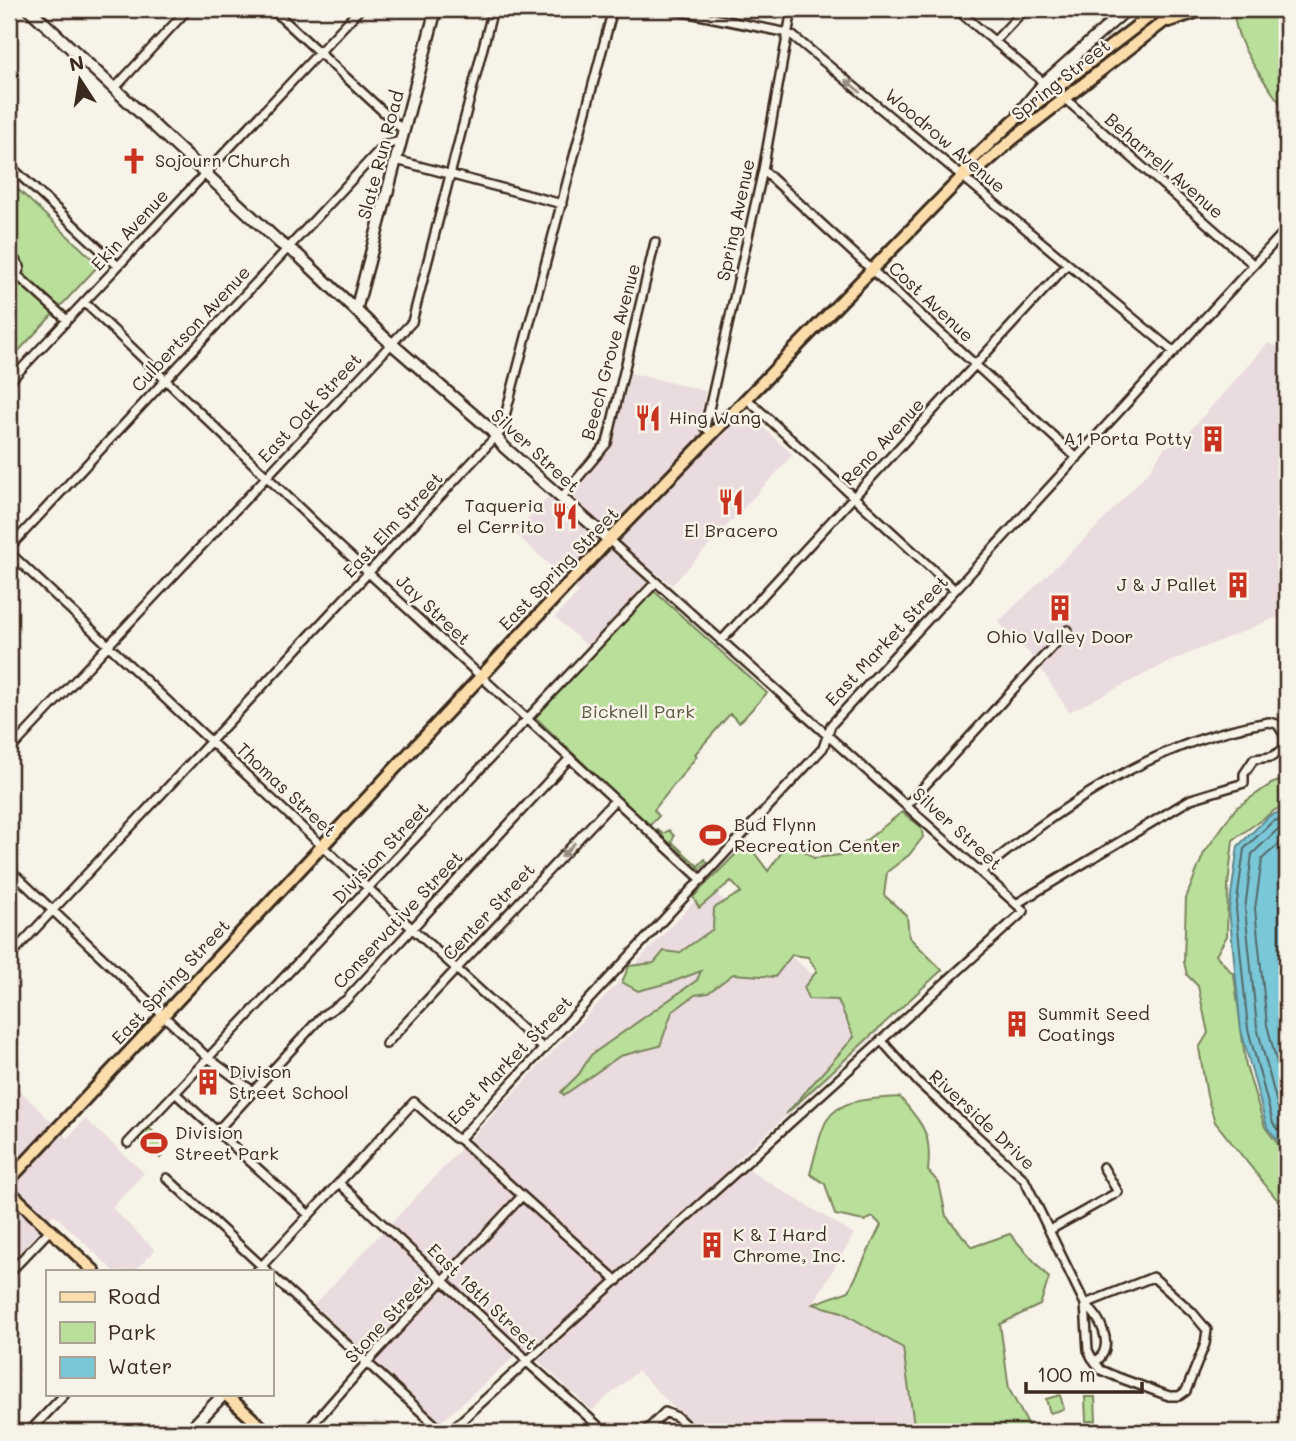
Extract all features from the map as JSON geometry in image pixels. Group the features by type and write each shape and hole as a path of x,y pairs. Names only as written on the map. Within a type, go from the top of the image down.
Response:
{"main road":[{"name":"Silver Street","path":"29,9 205,174 491,430 504,447 609,540"},
{"name":"Slate Run Road","path":"356,310 436,9"},
{"path":"1049,86 1127,9"},
{"name":"East Spring Street","path":"9,1180 609,540 963,176 972,160 1049,86 1159,9"},
{"name":"Spring Street","path":"963,176 980,168 1180,9"},
{"path":"1163,24 1205,9"},
{"path":"9,1191 93,1270"},
{"path":"188,1432 223,1396"},
{"path":"227,1396 267,1432"}],"street":[{"path":"114,89 188,9"},
{"path":"272,9 402,136"},
{"name":"Ekin Avenue","path":"9,382 360,9"},
{"name":"East Oak Street","path":"9,751 412,322 493,9"},
{"name":"East Elm Street","path":"9,957 497,438 613,9"},
{"name":"Woodrow Avenue","path":"669,9 788,33 1174,352"},
{"name":"Spring Avenue","path":"712,434 705,427 763,170 792,9"},
{"name":"Beharrell Avenue","path":"956,9 1049,86 1254,265"},
{"path":"994,42 1025,9"},
{"name":"Culbertson Avenue","path":"9,550 384,145 402,136"},
{"path":"396,160 562,204"},
{"path":"9,165 118,266"},
{"name":"Cost Avenue","path":"763,170 1077,458"},
{"name":"East Market Street","path":"262,1270 414,1102 448,1133 460,1139 823,748 831,725 1283,233"},
{"name":"Beech Grove Avenue","path":"561,498 607,443 655,242"},
{"path":"9,260 15,260 19,264 20,270 13,276 66,320"},
{"name":"Reno Avenue","path":"721,641 1068,264"},
{"name":"Jay Street","path":"84,302 266,477 702,880"},
{"path":"747,399 955,590"},
{"name":"Silver Street","path":"609,540 1024,911 881,1040"},
{"name":"Thomas Street","path":"9,550 322,846 544,1049"},
{"name":"Division Street","path":"128,1143 656,582"},
{"path":"906,805 1068,630"},
{"path":"981,872 1072,804 1173,748 1269,722 1277,724 1284,734 1286,741 1283,750 1271,757 1254,759 1244,774 1244,783 1191,799 1016,904"},
{"name":"Conservative Street","path":"217,1131 318,1021 346,1000 570,758"},
{"name":"Center Street","path":"386,1044 615,800"},
{"path":"9,869 207,1057 253,1091"},
{"path":"449,1432 881,1040"},
{"name":"Riverside Drive","path":"881,1040 919,1083 1024,1179 1085,1304 1099,1320 1104,1337 1102,1357 1097,1360 1091,1358"},
{"path":"175,1093 309,1215"},
{"path":"460,1139 617,1282"},
{"path":"1050,1230 1118,1192 1103,1167"},
{"path":"167,1178 262,1270"},
{"name":"East 18th Street","path":"339,1183 514,1346 527,1362 605,1432"},
{"name":"Stone Street","path":"306,1432 521,1196"},
{"path":"9,1273 50,1230"},
{"path":"273,1277 443,1432"},
{"path":"1153,1277 1192,1312 1207,1330 1205,1345 1186,1391 1179,1396 1169,1396 1101,1370 1088,1350 1085,1304 1153,1277"},
{"path":"29,1432 63,1396"},
{"path":"645,1432 665,1412 670,1412 693,1432"}],"shaded area":[{"path":"1268,343 1287,351 1287,613 1171,661 1069,712 1034,658 998,622 1093,531 1150,470 1164,448 1181,441"},
{"path":"631,373 705,391 702,408 753,418 793,455 672,585 656,572 588,647 555,617 579,592 515,533 547,498 569,493 612,446"},
{"path":"708,887 880,1031 735,1162 854,1234 813,1304 842,1312 903,1348 915,1432 698,1432 638,1371 592,1410 524,1348 441,1422 314,1305"},
{"path":"9,1080 68,1138 85,1119 144,1173 112,1208 155,1250 136,1270 113,1270 54,1214 9,1265"}],"green space":[{"path":"1287,9 1287,113 1245,51 1235,24 1234,10"},
{"path":"9,181 99,265 13,357 9,353"},
{"name":"Bicknell Park","path":"654,591 767,693 739,722 730,714 695,754 697,756 654,810 659,816 649,826 535,717"},
{"path":"1287,778 1287,804 1233,840 1228,885 1227,936 1216,955 1234,975 1246,1066 1265,1127 1287,1156 1287,1212 1215,1122 1207,1096 1199,1048 1208,1033 1198,986 1187,975 1184,962 1186,898 1204,853 1236,808 1271,784"},
{"path":"902,812 921,827 923,837 909,855 887,872 884,895 907,916 909,937 942,970 786,1114 854,1037 838,1000 808,999 804,987 817,971 808,957 792,955 775,977 733,974 708,993 695,995 672,1012 660,1046 620,1056 564,1095 561,1092 579,1074 591,1055 697,980 701,971 638,991 622,982 629,966 654,963 664,951 679,953 713,929 714,908 741,892 731,881 699,908 693,897 747,843 768,871 790,841 814,858 849,854"},
{"path":"658,830 663,834 669,830 674,836 672,842 698,866 705,859 707,862 701,868 694,868 658,834"},
{"path":"900,1097 924,1130 929,1147 928,1171 939,1183 946,1216 972,1247 1010,1234 1049,1278 1040,1305 1000,1324 1009,1389 1032,1432 915,1432 903,1348 842,1312 813,1304 849,1291 881,1225 873,1217 864,1221 835,1215 825,1184 810,1174 824,1125 833,1112 850,1103"},
{"name":"Division Street Park","path":"149,1128 170,1146 160,1158 138,1139"},
{"path":"1060,1395 1064,1409 1050,1413 1046,1399"},
{"path":"1085,1397 1095,1397 1096,1421 1086,1421"}],"water":[{"path":"1287,809 1287,1152 1267,1127 1241,1030 1229,909 1238,846 1269,816"}],"place":[{"name":"Sojourn Church","path":"134,161"},
{"name":"Hing Wang","path":"648,418"},
{"name":"A1 Porta Potty","path":"1213,439"},
{"name":"El Bracero","path":"731,502"},
{"name":"Taqueria el Cerrito","path":"565,516"},
{"name":"J & J Pallet","path":"1238,585"},
{"name":"Ohio Valley Door","path":"1060,608"},
{"name":"Bud Flynn Recreation Center","path":"713,835"},
{"name":"Summit Seed Coatings","path":"1017,1024"},
{"name":"Divison Street School","path":"208,1082"},
{"name":"Division Street Park","path":"154,1143"},
{"name":"K & I Hard Chrome, Inc.","path":"712,1245"}]}
